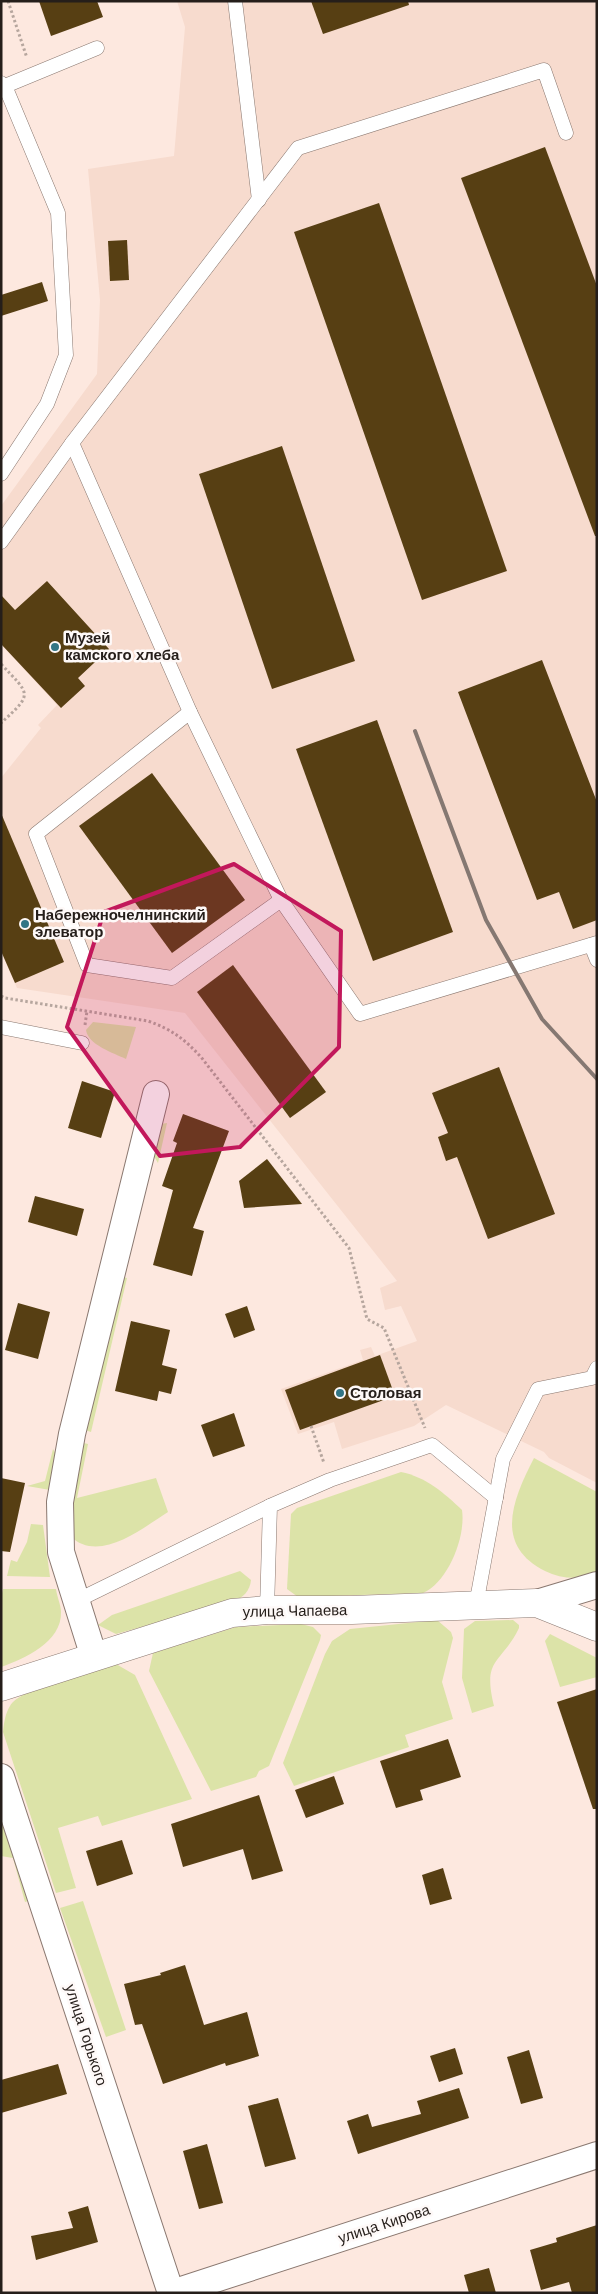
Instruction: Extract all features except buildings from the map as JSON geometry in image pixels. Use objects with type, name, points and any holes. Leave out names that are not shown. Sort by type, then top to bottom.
[{"type":"street","points":[[94,1656],[61,1552],[60,1502],[72,1434],[156,1094]]},
{"type":"street","name":"улица Чапаева","points":[[1,1687],[232,1613],[267,1610],[352,1610],[537,1603],[597,1585]]},
{"type":"street","points":[[537,1603],[597,1627]]},
{"type":"street","name":"улица Горького","points":[[1,1777],[172,2293]]},
{"type":"street","name":"улица Кирова","points":[[172,2293],[597,2155]]},
{"type":"lane","points":[[234,1],[259,200]]},
{"type":"lane","points":[[1,474],[47,404],[66,355],[58,213],[3,84],[32,75],[97,48]]},
{"type":"lane","points":[[1,542],[72,443],[298,148],[544,70],[566,133]]},
{"type":"lane","points":[[72,443],[190,712],[280,900],[360,1014],[594,944],[597,960]]},
{"type":"lane","points":[[190,712],[36,834],[88,965],[172,978],[280,900]]},
{"type":"lane","points":[[1,1027],[82,1043]]},
{"type":"lane","points":[[476,1605],[503,1459],[538,1389],[592,1378],[597,1368]]},
{"type":"lane","points":[[76,1602],[270,1506],[330,1480],[432,1445],[496,1498]]},
{"type":"lane","points":[[267,1610],[270,1506]]},
{"type":"path","points":[[8,1],[32,75]]},
{"type":"path","points":[[1,664],[23,687],[25,696],[22,704],[1,723]]},
{"type":"path","points":[[1,996],[148,1021],[168,1028],[185,1040],[201,1057],[348,1248],[367,1319],[384,1328],[432,1445]]},
{"type":"path","points":[[311,1426],[330,1480]]},
{"type":"highlighted area","points":[[234,864],[341,931],[339,1047],[240,1147],[160,1156],[67,1027],[104,912]]},
{"type":"shaded area","name":"Набережночелнинский элеватор","points":[[177,1],[597,1],[597,1483],[549,1458],[544,1452],[446,1405],[414,1426],[342,1449],[334,1422],[298,1434],[281,1389],[363,1360],[360,1350],[371,1347],[375,1356],[417,1341],[401,1306],[385,1310],[380,1288],[397,1281],[185,1013],[17,988],[1,951],[1,778],[41,728],[38,725],[57,705],[1,644],[1,506],[97,374],[100,300],[88,169],[174,156],[185,27]]},
{"type":"green space","points":[[93,1022],[136,1027],[126,1059],[102,1048],[91,1040],[86,1030]]},
{"type":"green space","points":[[167,1123],[158,1163],[149,1148],[155,1125]]},
{"type":"green space","points":[[120,1276],[127,1278],[91,1432],[82,1429]]},
{"type":"green space","points":[[79,1442],[88,1444],[77,1498],[156,1478],[168,1512],[133,1534],[107,1545],[81,1544],[70,1536]]},
{"type":"green space","points":[[53,1449],[57,1456],[50,1490],[27,1486],[45,1481]]},
{"type":"green space","points":[[534,1458],[597,1492],[597,1574],[571,1578],[557,1576],[545,1571],[529,1560],[518,1548],[513,1535],[512,1520],[520,1489]]},
{"type":"green space","points":[[401,1472],[427,1482],[462,1510],[461,1533],[458,1545],[447,1569],[440,1579],[423,1593],[298,1597],[287,1589],[291,1514],[297,1508]]},
{"type":"green space","points":[[31,1524],[43,1525],[50,1577],[7,1576],[11,1560],[17,1562],[27,1542]]},
{"type":"green space","points":[[240,1571],[251,1580],[246,1593],[235,1601],[116,1634],[98,1625],[112,1615]]},
{"type":"green space","points":[[3,1589],[56,1589],[61,1612],[60,1623],[49,1640],[30,1654],[1,1667],[1,1597]]},
{"type":"green space","points":[[437,1620],[451,1632],[453,1638],[442,1682],[453,1719],[405,1735],[409,1747],[294,1786],[283,1763],[325,1654],[332,1641],[350,1629]]},
{"type":"green space","points":[[513,1620],[519,1625],[519,1628],[495,1662],[490,1678],[494,1706],[472,1713],[462,1678],[464,1629],[475,1621]]},
{"type":"green space","points":[[301,1624],[313,1627],[321,1635],[320,1640],[269,1766],[259,1771],[256,1777],[211,1791],[149,1671],[153,1653],[236,1627]]},
{"type":"green space","points":[[550,1634],[597,1658],[597,1677],[560,1687],[545,1641]]},
{"type":"green space","points":[[116,1664],[135,1675],[192,1799],[102,1826],[98,1816],[58,1828],[76,1888],[56,1893],[3,1732],[4,1722],[10,1706],[17,1699],[28,1693],[42,1686]]},
{"type":"green space","points":[[1,1796],[31,1900],[25,1902],[13,1858],[1,1856]]},
{"type":"green space","points":[[83,1901],[126,2030],[106,2037],[60,1908]]},
{"type":"railway","points":[[415,731],[486,920],[542,1019],[597,1079]]},
{"type":"place","name":"Музей камского хлеба","points":[[55,647]]},
{"type":"place","name":"Набережночелнинский элеватор","points":[[25,924]]},
{"type":"place","name":"Столовая","points":[[340,1393]]}]
